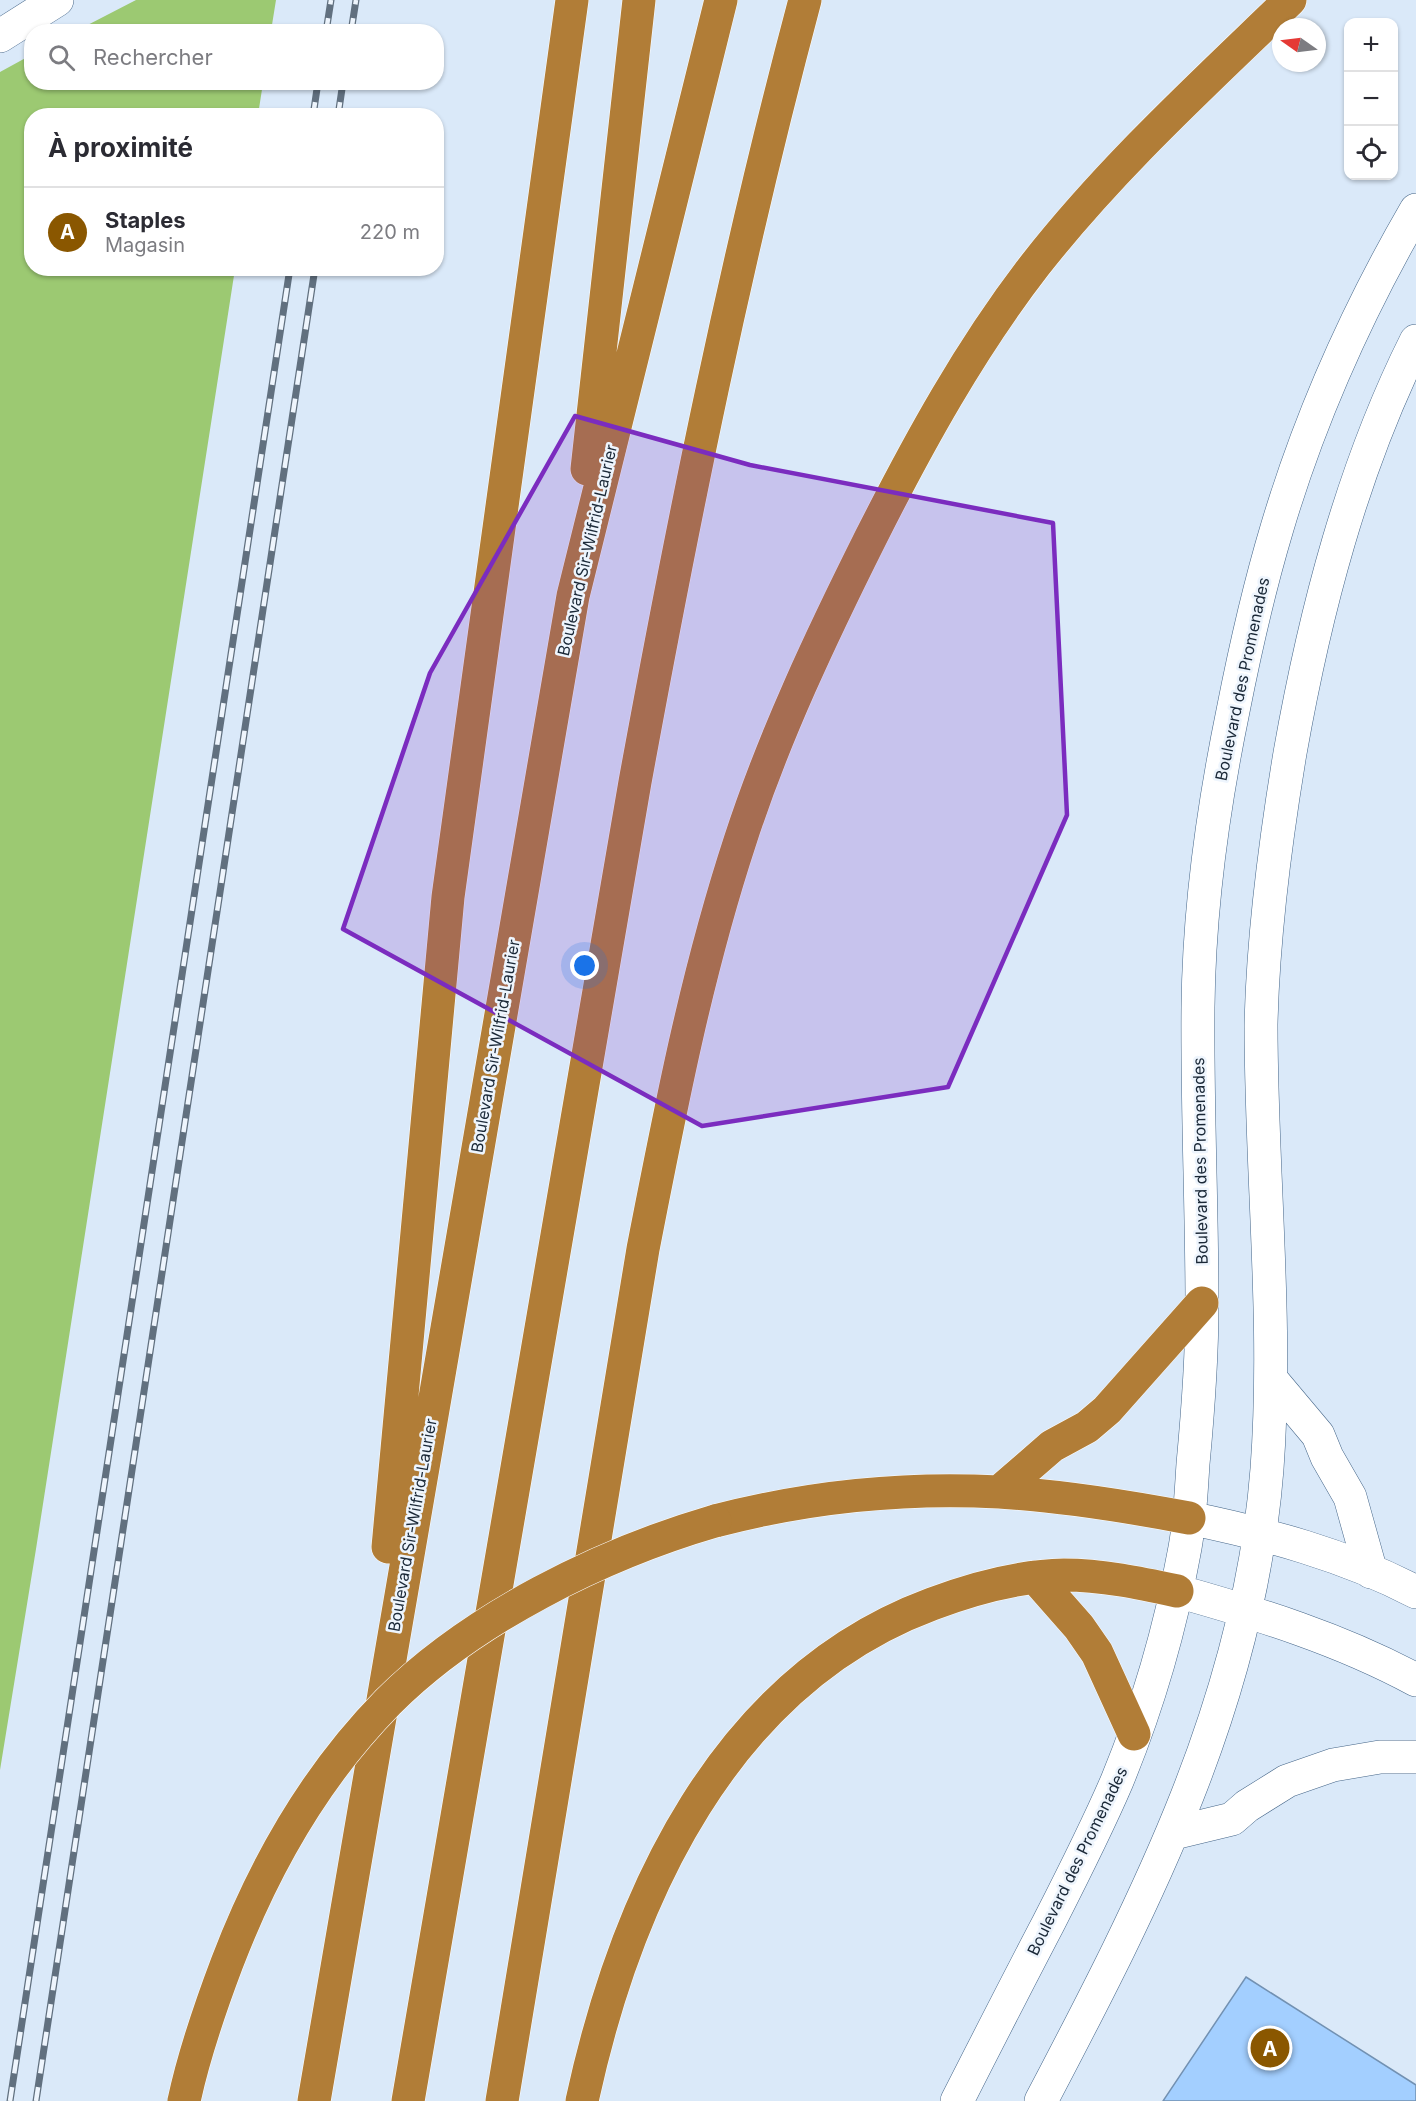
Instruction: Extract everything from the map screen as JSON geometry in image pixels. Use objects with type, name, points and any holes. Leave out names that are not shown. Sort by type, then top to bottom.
[{"type":"highway","points":[[366,1789],[447,897],[572,0]]},
{"type":"highway","points":[[573,596],[639,0]]},
{"type":"highway","name":"Boulevard Sir-Wilfrid-Laurier","points":[[314,2101],[573,596],[721,0]]},
{"type":"highway","points":[[408,2101],[598,995],[665,622],[732,294],[805,0]]},
{"type":"highway","points":[[502,2101],[644,1248],[669,1114],[692,1006],[718,910],[766,767],[801,682],[861,557],[900,480],[975,349],[1035,266],[1096,192],[1166,120],[1290,0]]},
{"type":"highway","points":[[999,1492],[1053,1446],[1087,1427],[1107,1410],[1202,1303]]},
{"type":"highway","points":[[184,2101],[198,2044],[245,1917],[297,1816],[364,1728],[414,1678],[444,1654],[534,1596],[601,1562],[663,1537],[715,1521],[790,1504],[882,1493],[999,1492],[1086,1501],[1189,1518]]},
{"type":"highway","points":[[582,2101],[609,1995],[650,1889],[667,1853],[704,1791],[746,1735],[768,1711],[815,1668],[863,1636],[893,1620],[944,1599],[976,1589],[1035,1577],[1090,1576],[1177,1590]]},
{"type":"highway","points":[[1035,1577],[1079,1627],[1097,1653],[1134,1734]]},
{"type":"street","points":[[0,36],[57,0]]},
{"type":"street","name":"Boulevard des Promenades","points":[[957,2101],[1079,1862],[1118,1778],[1167,1630],[1177,1590],[1186,1546],[1197,1428],[1202,1303],[1199,981],[1207,874],[1227,737],[1262,581],[1295,471],[1342,354],[1388,260],[1416,210]]},
{"type":"street","points":[[1041,2101],[1123,1942],[1174,1833],[1206,1749],[1246,1610],[1260,1534],[1267,1470],[1271,1378],[1261,1025],[1262,975],[1278,831],[1298,709],[1337,549],[1370,447],[1416,340]]},
{"type":"street","points":[[1271,1378],[1318,1435],[1337,1477],[1350,1497],[1371,1572]]},
{"type":"street","points":[[1189,1518],[1260,1534],[1310,1549],[1416,1592]]},
{"type":"street","points":[[1177,1590],[1246,1610],[1332,1640],[1416,1680]]},
{"type":"street","points":[[1174,1833],[1232,1819],[1247,1806],[1287,1781],[1333,1765],[1380,1757],[1416,1757]]},
{"type":"highlighted area","points":[[575,416],[750,465],[1053,523],[1067,815],[948,1087],[702,1126],[343,929],[430,673]]},
{"type":"green space","points":[[136,0],[276,0],[272,24],[90,24]]},
{"type":"green space","points":[[24,59],[24,90],[262,90],[259,108],[24,108],[24,276],[234,276],[0,1770],[0,72]]},
{"type":"building","points":[[1246,1977],[1416,2085],[1416,2101],[1163,2101]]},
{"type":"railway","points":[[327,24],[331,0]]},
{"type":"railway","points":[[352,24],[356,0]]},
{"type":"railway","points":[[314,108],[317,90]]},
{"type":"railway","points":[[339,108],[342,90]]},
{"type":"railway","points":[[10,2101],[289,276]]},
{"type":"railway","points":[[36,2101],[314,276]]},
{"type":"place","name":"Staples","points":[[1270,2048]]}]
